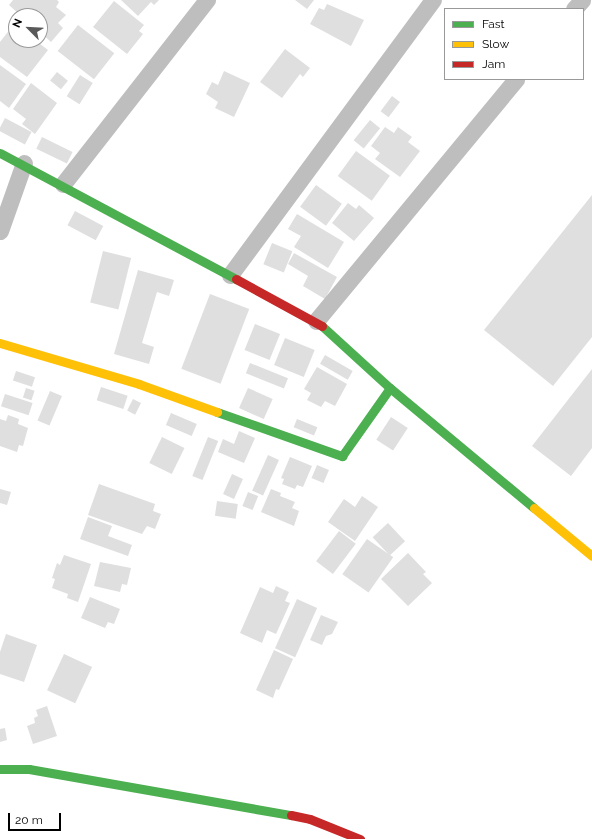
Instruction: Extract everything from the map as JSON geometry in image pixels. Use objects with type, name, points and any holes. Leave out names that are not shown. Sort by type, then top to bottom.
[{"type":"street","points":[[63,184],[207,0]]},
{"type":"street","points":[[230,274],[433,0]]},
{"type":"street","points":[[575,8],[582,0]]},
{"type":"street","points":[[316,320],[515,80]]},
{"type":"street","points":[[0,152],[63,184],[316,320],[390,388],[592,556]]},
{"type":"street","points":[[0,231],[24,164]]},
{"type":"street","points":[[0,343],[139,384],[342,456],[390,388]]},
{"type":"street","points":[[0,769],[29,769],[274,811],[310,818],[360,839]]},
{"type":"building","points":[[13,0],[57,0],[59,2],[56,7],[66,15],[58,23],[63,28],[51,42],[48,39],[48,8],[12,8],[9,5]]},
{"type":"building","points":[[121,0],[159,0],[154,5],[151,2],[138,16]]},
{"type":"building","points":[[295,0],[314,0],[307,9]]},
{"type":"building","points":[[114,1],[144,25],[139,31],[143,34],[127,54],[93,27]]},
{"type":"building","points":[[327,4],[364,20],[351,46],[310,24],[319,8],[324,10]]},
{"type":"building","points":[[78,25],[114,53],[94,79],[58,51]]},
{"type":"building","points":[[8,32],[8,48],[45,48],[48,50],[27,77],[0,57],[0,42]]},
{"type":"building","points":[[285,49],[310,68],[303,77],[300,74],[282,98],[260,82]]},
{"type":"building","points":[[0,65],[26,84],[9,108],[0,101]]},
{"type":"building","points":[[224,71],[250,83],[234,117],[215,108],[218,102],[206,94],[212,82],[218,85]]},
{"type":"building","points":[[57,72],[68,81],[61,89],[50,81]]},
{"type":"building","points":[[80,75],[93,83],[79,104],[67,96]]},
{"type":"building","points":[[31,83],[57,103],[35,134],[22,124],[26,119],[13,109]]},
{"type":"building","points":[[392,96],[400,102],[389,117],[381,111]]},
{"type":"building","points":[[5,118],[31,132],[25,144],[0,131],[0,127]]},
{"type":"building","points":[[370,120],[380,128],[364,148],[354,140]]},
{"type":"building","points":[[385,127],[394,133],[398,127],[412,137],[408,142],[420,151],[400,177],[375,159],[380,153],[371,146]]},
{"type":"building","points":[[42,137],[73,152],[67,164],[36,149]]},
{"type":"building","points":[[356,151],[390,176],[372,201],[338,176]]},
{"type":"building","points":[[316,185],[342,204],[326,226],[300,207]]},
{"type":"building","points":[[592,195],[592,337],[553,386],[484,330]]},
{"type":"building","points":[[348,203],[356,209],[359,205],[374,218],[354,241],[332,223]]},
{"type":"building","points":[[75,211],[103,226],[96,240],[67,225]]},
{"type":"building","points":[[297,214],[344,242],[328,268],[294,247],[301,236],[288,229]]},
{"type":"building","points":[[272,243],[292,251],[284,273],[263,264]]},
{"type":"building","points":[[103,251],[131,258],[118,309],[90,302]]},
{"type":"building","points":[[294,253],[337,277],[325,299],[303,286],[308,276],[288,264]]},
{"type":"building","points":[[138,270],[174,280],[169,296],[157,292],[142,343],[154,347],[149,364],[114,354]]},
{"type":"building","points":[[210,294],[249,309],[221,384],[181,369]]},
{"type":"building","points":[[255,324],[280,334],[270,360],[245,350]]},
{"type":"building","points":[[285,338],[315,350],[304,377],[274,365]]},
{"type":"building","points":[[325,355],[353,371],[348,380],[320,364]]},
{"type":"building","points":[[250,363],[288,378],[284,389],[246,373]]},
{"type":"building","points":[[317,367],[347,384],[335,406],[325,401],[321,407],[307,400],[311,393],[304,389]]},
{"type":"building","points":[[592,369],[592,448],[571,476],[532,446]]},
{"type":"building","points":[[16,371],[35,377],[32,387],[13,381]]},
{"type":"building","points":[[101,387],[128,396],[123,409],[97,400]]},
{"type":"building","points":[[26,388],[35,391],[31,400],[23,398]]},
{"type":"building","points":[[248,388],[273,399],[264,419],[239,408]]},
{"type":"building","points":[[50,391],[62,396],[49,426],[37,420]]},
{"type":"building","points":[[5,394],[33,403],[29,415],[1,406]]},
{"type":"building","points":[[133,399],[141,403],[135,415],[127,411]]},
{"type":"building","points":[[171,413],[197,424],[192,436],[166,425]]},
{"type":"building","points":[[8,415],[19,419],[18,424],[28,428],[23,446],[19,445],[17,452],[0,446],[0,419],[6,421]]},
{"type":"building","points":[[391,417],[408,428],[393,451],[376,440]]},
{"type":"building","points":[[297,419],[317,427],[314,436],[294,427]]},
{"type":"building","points":[[239,431],[255,438],[244,463],[218,452],[223,439],[234,444]]},
{"type":"building","points":[[162,437],[184,448],[172,474],[149,463]]},
{"type":"building","points":[[208,437],[218,441],[202,480],[192,476]]},
{"type":"building","points":[[268,455],[279,460],[263,496],[252,491]]},
{"type":"building","points":[[290,457],[312,466],[303,487],[297,485],[295,489],[282,484],[284,479],[281,478]]},
{"type":"building","points":[[317,465],[329,470],[323,483],[312,478]]},
{"type":"building","points":[[232,474],[243,479],[234,499],[223,494]]},
{"type":"building","points":[[99,484],[155,504],[153,511],[161,514],[155,529],[147,526],[142,534],[88,515]]},
{"type":"building","points":[[0,489],[11,492],[7,505],[0,503]]},
{"type":"building","points":[[271,489],[281,493],[280,496],[295,502],[292,508],[299,511],[294,526],[261,512]]},
{"type":"building","points":[[248,492],[258,496],[253,510],[242,506]]},
{"type":"building","points":[[362,496],[378,507],[355,541],[328,522],[344,499],[355,507]]},
{"type":"building","points":[[217,501],[238,504],[236,519],[215,516]]},
{"type":"building","points":[[88,517],[112,526],[108,536],[132,545],[128,556],[80,539]]},
{"type":"building","points":[[388,523],[405,541],[390,556],[373,537]]},
{"type":"building","points":[[339,531],[356,544],[333,574],[316,561]]},
{"type":"building","points":[[367,539],[393,557],[369,593],[342,574]]},
{"type":"building","points":[[408,553],[426,572],[423,574],[432,583],[408,606],[381,579]]},
{"type":"building","points":[[64,555],[91,564],[78,602],[67,598],[68,594],[52,588],[55,579],[52,578],[57,563],[60,565]]},
{"type":"building","points":[[100,562],[131,568],[127,585],[122,584],[120,592],[94,586]]},
{"type":"building","points":[[276,586],[289,592],[285,601],[290,603],[276,634],[267,630],[262,643],[240,633],[260,587],[273,593]]},
{"type":"building","points":[[90,597],[120,609],[114,624],[108,622],[105,628],[81,618]]},
{"type":"building","points":[[297,599],[317,608],[295,657],[275,648]]},
{"type":"building","points":[[321,615],[338,622],[332,634],[326,636],[322,645],[310,640]]},
{"type":"building","points":[[6,634],[37,645],[24,682],[0,674],[0,652]]},
{"type":"building","points":[[274,650],[293,659],[279,690],[276,689],[273,698],[256,690]]},
{"type":"building","points":[[64,654],[92,667],[75,703],[47,690]]},
{"type":"building","points":[[47,706],[57,736],[33,744],[27,726],[35,723],[34,718],[38,716],[36,710]]},
{"type":"building","points":[[5,728],[7,740],[0,742],[0,729]]},
{"type":"traffic: fast","points":[[0,153],[236,279]]},
{"type":"traffic: fast","points":[[322,326],[390,388],[534,508]]},
{"type":"traffic: fast","points":[[217,412],[342,456],[390,388]]},
{"type":"traffic: fast","points":[[0,769],[29,769],[291,815]]},
{"type":"traffic: slow","points":[[0,343],[139,384],[217,412]]},
{"type":"traffic: slow","points":[[534,508],[592,556]]},
{"type":"traffic: jam","points":[[236,279],[322,326]]},
{"type":"traffic: jam","points":[[291,815],[310,819],[360,839]]}]
